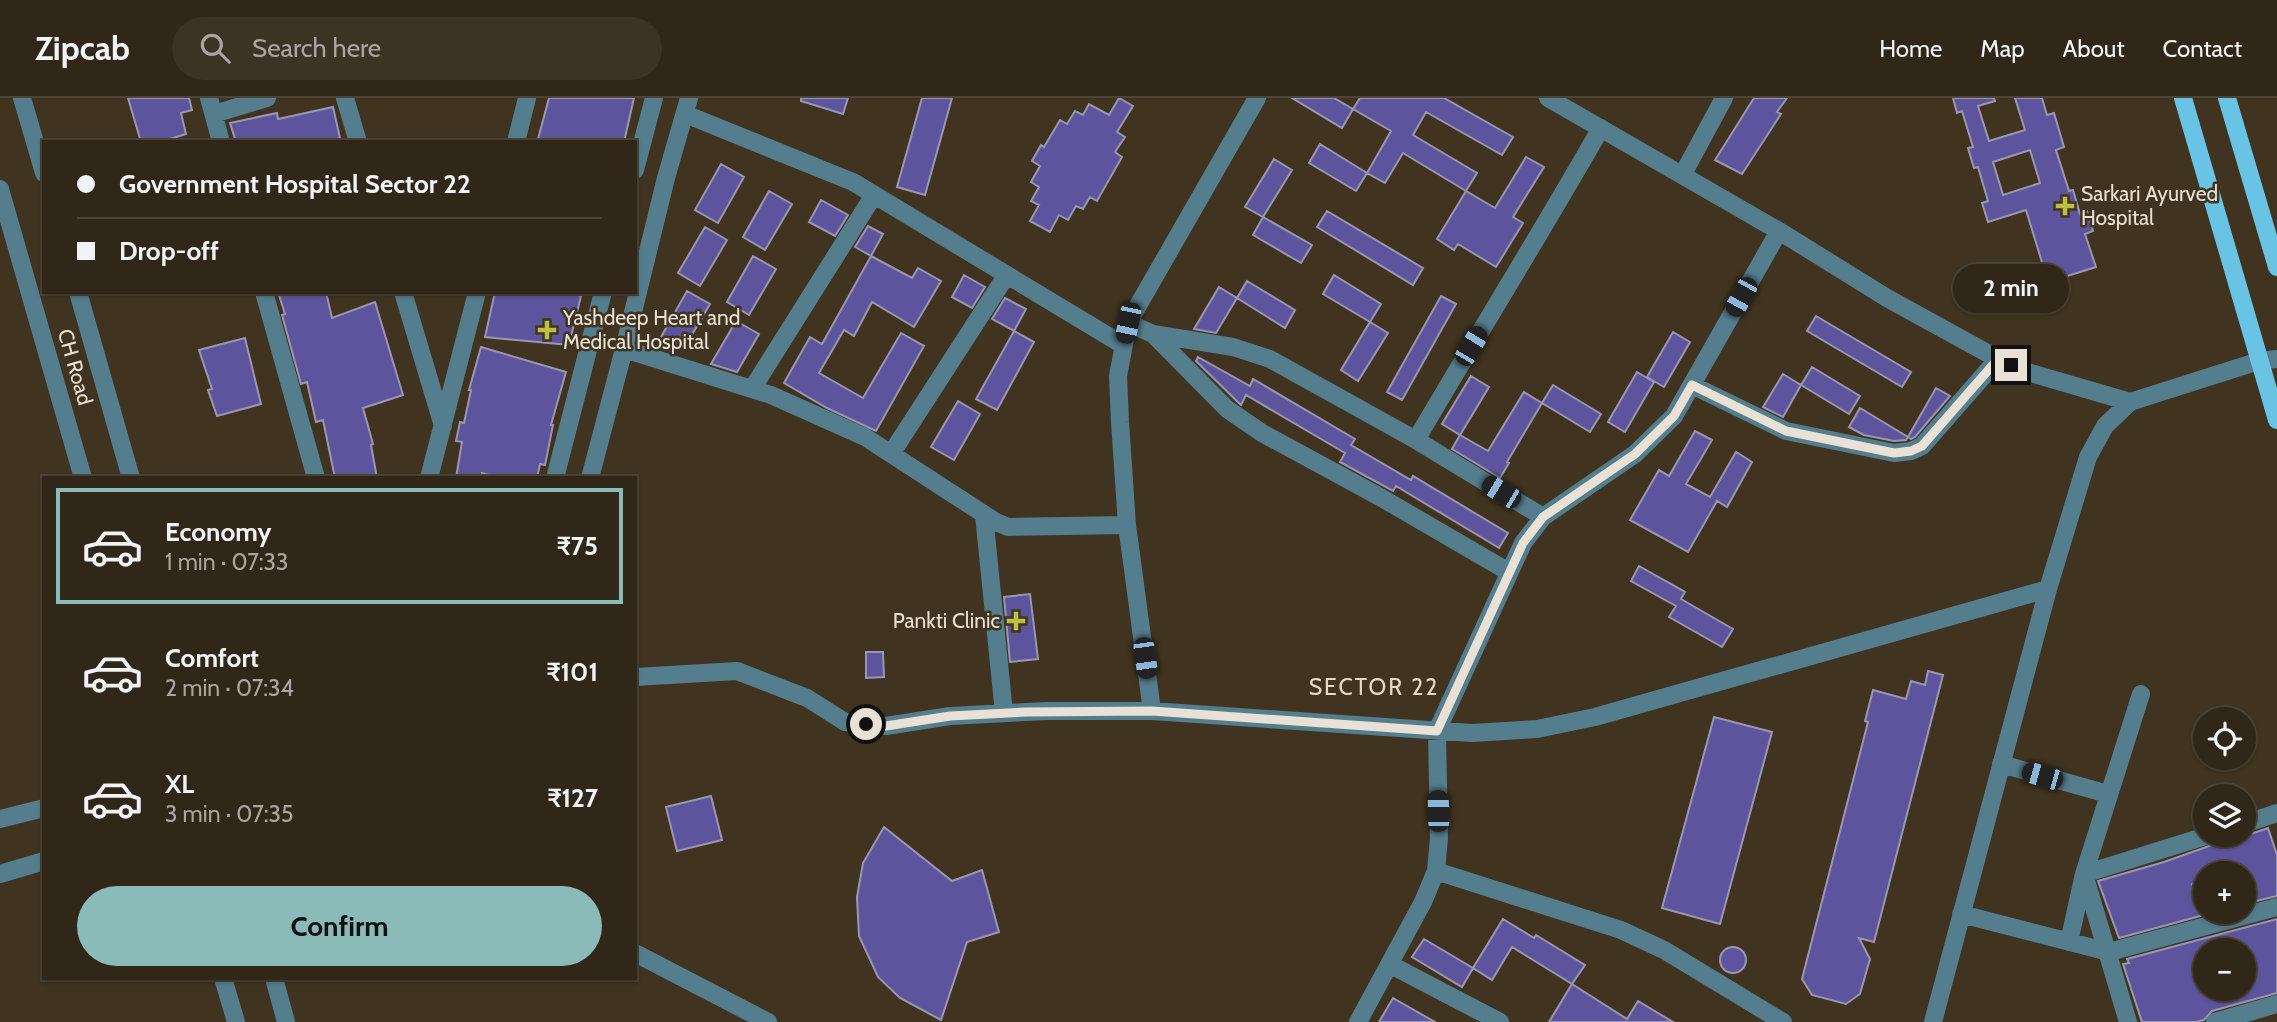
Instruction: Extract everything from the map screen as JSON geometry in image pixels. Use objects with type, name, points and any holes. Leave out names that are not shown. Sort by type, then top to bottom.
[{"type":"main road","points":[[2183,98],[2277,420]]},
{"type":"main road","points":[[2227,98],[2277,267]]},
{"type":"street","points":[[22,98],[42,166]]},
{"type":"street","points":[[220,140],[211,106],[267,98]]},
{"type":"street","points":[[345,98],[357,140]]},
{"type":"street","points":[[516,140],[527,98]]},
{"type":"street","points":[[637,162],[654,98]]},
{"type":"street","points":[[1152,711],[1127,524],[1118,376],[1123,345],[1128,323],[1257,98]]},
{"type":"street","points":[[1548,98],[1683,174],[1887,298],[1998,359],[2024,371],[2130,402]]},
{"type":"street","points":[[1683,174],[1724,98]]},
{"type":"street","points":[[591,476],[666,178],[687,106],[853,182],[1123,345]]},
{"type":"street","points":[[1416,440],[1601,128]]},
{"type":"street","name":"CH Road","points":[[0,189],[82,476]]},
{"type":"street","points":[[752,389],[874,195]]},
{"type":"street","points":[[1358,1022],[1391,964],[1436,871],[1439,838],[1437,731],[1523,543],[1543,517],[1635,454],[1674,416],[1779,231]]},
{"type":"street","points":[[891,454],[1006,276]]},
{"type":"street","name":"CH Road","points":[[79,294],[130,476]]},
{"type":"street","points":[[265,294],[315,476]]},
{"type":"street","points":[[404,294],[443,426]]},
{"type":"street","points":[[430,476],[476,294]]},
{"type":"street","points":[[556,476],[602,294]]},
{"type":"street","points":[[1128,323],[1153,334],[1233,347],[1270,359],[1416,440],[1543,517]]},
{"type":"street","points":[[1153,334],[1227,409],[1262,433],[1380,497],[1508,572]]},
{"type":"street","points":[[624,349],[771,395],[865,437],[984,515],[1008,527],[1127,524]]},
{"type":"street","points":[[1692,385],[1786,431],[1894,453],[1911,451],[1922,446],[1998,359]]},
{"type":"street","points":[[1933,1022],[2048,589],[2088,457],[2105,426],[2130,402],[2259,361],[2277,359]]},
{"type":"street","points":[[984,515],[1004,713]]},
{"type":"street","points":[[637,677],[737,671],[807,698],[845,722],[886,726],[950,716],[1152,711],[1472,733],[1537,729],[1595,717],[2048,589]]},
{"type":"street","points":[[2069,942],[2084,874],[2141,694]]},
{"type":"street","points":[[2001,764],[2108,794]]},
{"type":"street","points":[[0,819],[42,808]]},
{"type":"street","points":[[2256,820],[2277,813]]},
{"type":"street","points":[[2084,874],[2193,840]]},
{"type":"street","points":[[0,874],[42,862]]},
{"type":"street","points":[[1436,871],[1621,930],[1664,950],[1783,1022]]},
{"type":"street","points":[[2084,874],[2128,1022]]},
{"type":"street","points":[[1961,914],[2109,952],[2277,907]]},
{"type":"street","points":[[637,954],[768,1022]]},
{"type":"street","points":[[1391,964],[1500,1022]]},
{"type":"street","points":[[224,980],[236,1022]]},
{"type":"street","points":[[275,980],[286,1022]]},
{"type":"street","points":[[2215,1022],[2277,1004]]},
{"type":"building","points":[[128,98],[189,98],[192,110],[181,113],[186,134],[166,140],[140,140]]},
{"type":"building","points":[[549,98],[634,98],[624,140],[538,139]]},
{"type":"building","points":[[801,98],[848,98],[843,114],[801,101]]},
{"type":"building","points":[[922,98],[952,98],[925,195],[897,187]]},
{"type":"building","points":[[1119,98],[1133,106],[1117,132],[1125,137],[1115,152],[1122,157],[1097,201],[1090,197],[1083,209],[1076,206],[1068,220],[1059,215],[1050,232],[1030,221],[1039,205],[1031,201],[1039,187],[1031,182],[1040,166],[1032,161],[1041,145],[1044,147],[1060,120],[1067,124],[1075,111],[1083,115],[1089,104],[1109,115]]},
{"type":"building","points":[[1292,98],[1334,98],[1353,109],[1342,128]]},
{"type":"building","points":[[1360,98],[1444,98],[1513,137],[1502,155],[1426,112],[1413,135],[1477,173],[1466,191],[1403,153],[1385,183],[1367,173],[1391,131],[1353,109]]},
{"type":"building","points":[[1754,98],[1787,98],[1777,112],[1781,114],[1742,174],[1715,160]]},
{"type":"building","points":[[1953,98],[1994,98],[1995,101],[1978,106],[1989,141],[2025,130],[2015,98],[2042,98],[2047,115],[2054,113],[2064,147],[2056,150],[2069,191],[2073,190],[2080,214],[2087,211],[2093,231],[2085,234],[2096,267],[2048,282],[2026,210],[1988,222],[1982,203],[1988,201],[1978,167],[1974,168],[1968,148],[1973,147],[1962,111],[1957,113]],"holes":[[[2030,150],[2040,183],[2003,195],[1993,162]]]},
{"type":"building","points":[[333,107],[340,138],[235,140],[230,123],[277,113],[278,119]]},
{"type":"building","points":[[1320,144],[1367,173],[1356,191],[1309,163]]},
{"type":"building","points":[[1526,157],[1544,167],[1513,217],[1523,223],[1496,267],[1458,244],[1454,250],[1437,239],[1466,191],[1495,208]]},
{"type":"building","points":[[1274,159],[1292,170],[1263,217],[1245,207]]},
{"type":"building","points":[[721,164],[744,177],[718,223],[695,210]]},
{"type":"building","points":[[769,191],[792,204],[765,250],[743,237]]},
{"type":"building","points":[[821,200],[848,215],[835,236],[809,222]]},
{"type":"building","points":[[1327,211],[1423,268],[1413,285],[1317,227]]},
{"type":"building","points":[[1263,217],[1312,245],[1301,263],[1253,235]]},
{"type":"building","points":[[868,226],[883,234],[871,256],[855,247]]},
{"type":"building","points":[[705,227],[727,240],[700,286],[678,273]]},
{"type":"building","points":[[753,256],[776,269],[749,315],[727,302]]},
{"type":"building","points":[[871,256],[912,278],[918,268],[941,281],[914,327],[872,302],[854,336],[844,330],[819,373],[863,398],[901,333],[924,346],[876,431],[827,408],[784,383],[810,337],[822,344]]},
{"type":"building","points":[[964,275],[985,287],[972,308],[952,297]]},
{"type":"building","points":[[1334,275],[1381,304],[1370,322],[1323,294]]},
{"type":"building","points":[[1247,281],[1295,310],[1285,328],[1237,298]]},
{"type":"building","points":[[1219,287],[1237,298],[1216,333],[1194,329]]},
{"type":"building","points":[[687,291],[710,304],[683,350],[661,337]]},
{"type":"building","points":[[279,294],[326,294],[332,318],[375,302],[403,395],[363,408],[373,444],[371,445],[377,476],[335,476],[323,420],[316,422],[307,382],[301,384],[282,315],[285,314]]},
{"type":"building","points":[[495,294],[581,296],[569,345],[485,337]]},
{"type":"building","points":[[1441,296],[1456,304],[1402,400],[1387,392]]},
{"type":"building","points":[[1005,298],[1026,309],[1014,331],[992,319]]},
{"type":"building","points":[[1816,316],[1911,372],[1902,387],[1807,331]]},
{"type":"building","points":[[736,321],[759,334],[737,372],[711,364]]},
{"type":"building","points":[[1370,322],[1388,333],[1358,381],[1341,370]]},
{"type":"building","points":[[1014,331],[1034,342],[997,410],[976,399]]},
{"type":"building","points":[[1673,332],[1690,342],[1664,387],[1647,377]]},
{"type":"building","points":[[245,338],[261,404],[217,416],[208,390],[212,389],[199,350]]},
{"type":"building","points":[[481,347],[566,372],[551,425],[545,465],[540,464],[537,476],[493,476],[482,473],[482,476],[456,476],[462,442],[456,441],[460,422],[464,423],[469,390]]},
{"type":"building","points":[[1198,357],[1250,386],[1253,379],[1355,439],[1351,445],[1411,480],[1413,476],[1508,533],[1499,548],[1396,486],[1393,491],[1340,462],[1345,453],[1246,395],[1241,405],[1196,361]]},
{"type":"building","points":[[1812,367],[1860,396],[1849,414],[1801,385]]},
{"type":"building","points":[[1637,372],[1654,382],[1625,432],[1608,422]]},
{"type":"building","points":[[1783,374],[1801,385],[1783,417],[1763,407]]},
{"type":"building","points":[[1471,376],[1489,387],[1460,435],[1442,424]]},
{"type":"building","points":[[1553,385],[1601,414],[1590,432],[1542,403]]},
{"type":"building","points":[[1936,388],[1950,396],[1911,439],[1908,437]]},
{"type":"building","points":[[1524,392],[1542,403],[1500,478],[1452,449],[1460,435],[1488,451]]},
{"type":"building","points":[[958,401],[980,414],[954,460],[931,447]]},
{"type":"building","points":[[1860,408],[1908,437],[1906,440],[1894,441],[1864,435],[1849,427]]},
{"type":"building","points":[[1695,431],[1712,440],[1686,484],[1710,497],[1736,452],[1752,462],[1727,507],[1717,501],[1688,552],[1630,520],[1659,470],[1669,476]]},
{"type":"building","points":[[1639,566],[1685,592],[1681,599],[1733,629],[1722,647],[1669,617],[1676,606],[1631,581]]},
{"type":"building","points":[[1030,594],[1038,659],[1010,662],[1004,597]]},
{"type":"building","points":[[866,652],[883,652],[884,677],[866,678]]},
{"type":"building","points":[[1928,671],[1943,675],[1874,942],[1859,938],[1870,959],[1860,994],[1846,1004],[1812,995],[1802,979],[1868,722],[1865,721],[1873,690],[1906,699],[1911,681],[1925,685]]},
{"type":"building","points":[[1714,717],[1772,732],[1720,924],[1662,908]]},
{"type":"building","points":[[711,796],[722,840],[677,851],[666,807]]},
{"type":"building","points":[[884,827],[952,881],[982,870],[999,932],[967,942],[941,1020],[900,998],[878,977],[859,936],[857,897],[863,863]]},
{"type":"building","points":[[2268,828],[2277,855],[2277,896],[2256,901],[2256,861],[2193,861],[2193,918],[2119,938],[2098,881],[2206,847],[2256,847],[2256,832]]},
{"type":"building","points":[[1503,919],[1534,938],[1536,935],[1585,965],[1572,984],[1512,947],[1492,980],[1473,968]]},
{"type":"building","points":[[2277,919],[2277,993],[2256,999],[2256,938],[2206,938]]},
{"type":"building","points":[[1424,939],[1473,968],[1462,987],[1412,957]]},
{"type":"building","points":[[2193,941],[2193,1001],[2248,1001],[2212,1011],[2204,1020],[2196,1022],[2142,1022],[2123,964],[2129,963],[2127,959]]},
{"type":"building","points":[[1733,947],[1742,951],[1746,960],[1742,969],[1733,973],[1724,969],[1720,960],[1724,951]]},
{"type":"building","points":[[1572,984],[1627,1019],[1638,1001],[1673,1022],[1549,1022]]},
{"type":"building","points":[[1393,998],[1435,1022],[1379,1022]]},
{"type":"place","name":"Sarkari Ayurved Hospital","points":[[2065,206]]},
{"type":"place","name":"Yashdeep Heart and Medical Hospital","points":[[547,330]]},
{"type":"place","name":"Pankti Clinic","points":[[1016,621]]},
{"type":"district","name":"SECTOR 22","points":[[1374,687]]},
{"type":"route","points":[[866,724],[886,726],[950,716],[1026,712],[1152,711],[1437,731],[1523,543],[1543,517],[1635,454],[1674,416],[1692,385],[1786,431],[1894,453],[1911,451],[1922,446],[1998,359],[2011,365]]}]
